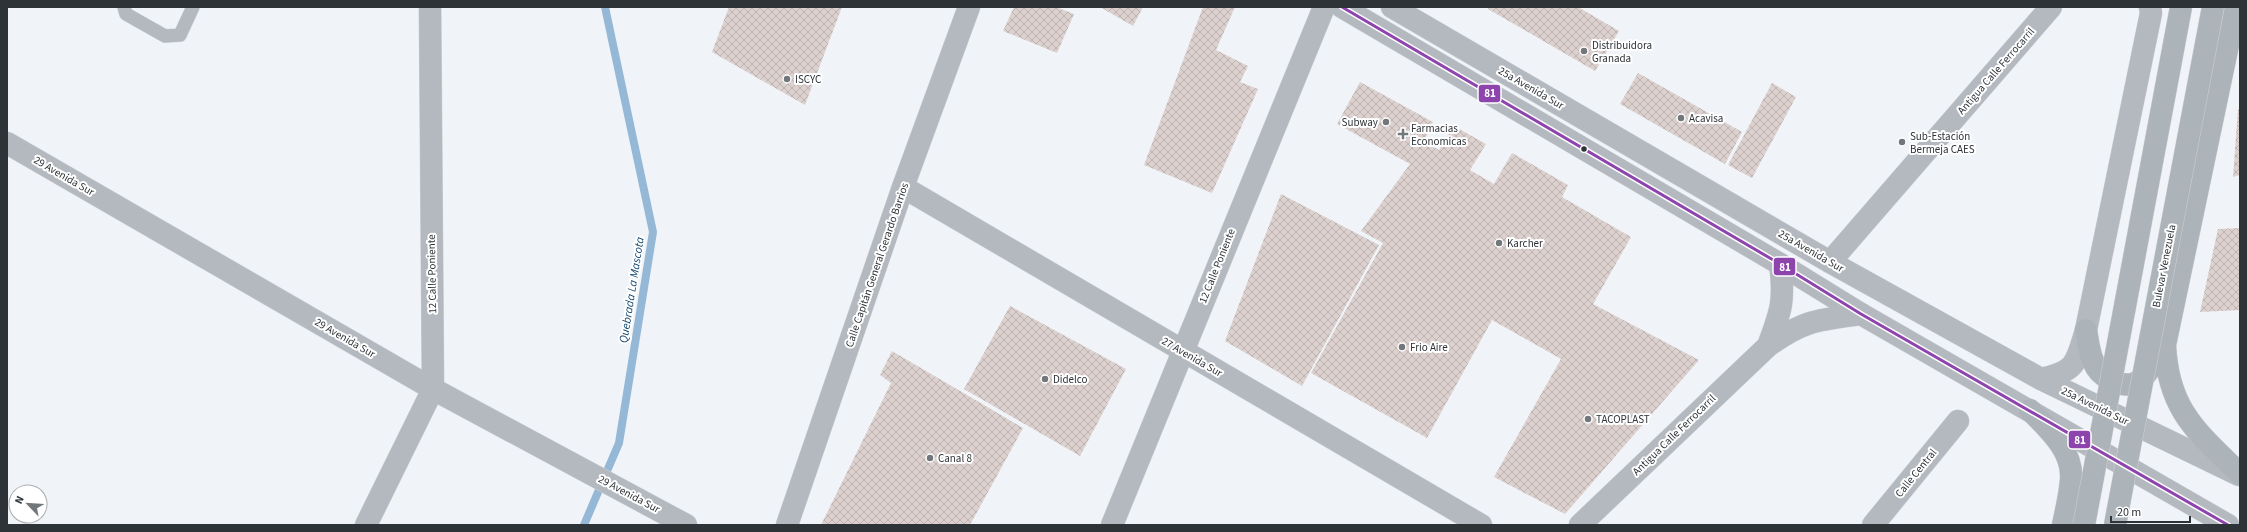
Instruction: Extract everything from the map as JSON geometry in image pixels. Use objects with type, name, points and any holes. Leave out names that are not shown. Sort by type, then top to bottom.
[{"type":"highway","points":[[2084,525],[2180,7]]},
{"type":"highway","name":"Bulevar Venezuela","points":[[2115,525],[2213,7]]},
{"type":"highway","points":[[2236,7],[2234,46],[2165,345],[2166,366],[2170,386],[2184,415],[2192,426],[2240,475]]},
{"type":"highway","points":[[2086,330],[2094,364],[2103,376],[2118,383],[2132,384],[2145,377],[2165,345]]},
{"type":"highway","points":[[2030,410],[2061,444],[2069,462],[2071,478],[2063,525]]},
{"type":"street","name":"12 Calle Poniente","points":[[366,525],[434,389],[430,7]]},
{"type":"street","name":"Calle Capitán General Gerardo Barrios","points":[[787,525],[903,187],[969,7]]},
{"type":"street","name":"12 Calle Poniente","points":[[1112,525],[1324,7]]},
{"type":"street","points":[[1342,7],[1780,264],[1861,314],[2228,525]]},
{"type":"street","name":"25a Avenida Sur","points":[[1392,7],[1830,262],[2041,379],[2240,475]]},
{"type":"street","name":"Antigua Calle Ferrocarril","points":[[1830,262],[2051,7]]},
{"type":"street","points":[[2041,379],[2062,374],[2069,369],[2078,356],[2086,330],[2151,13],[2150,7]]},
{"type":"street","name":"29 Avenida Sur","points":[[7,143],[434,389],[686,525]]},
{"type":"street","name":"27 Avenida Sur","points":[[903,187],[1182,352],[1481,525]]},
{"type":"street","name":"Antigua Calle Ferrocarril","points":[[1768,346],[1782,306],[1784,291],[1780,264]]},
{"type":"street","name":"Antigua Calle Ferrocarril","points":[[1580,525],[1768,346],[1790,330],[1810,321],[1861,314]]},
{"type":"street","name":"Calle Central","points":[[1873,525],[1958,421]]},
{"type":"lane","points":[[124,7],[126,14],[165,36],[180,35],[193,7]]},
{"type":"building","name":"ISCYC","points":[[729,7],[842,7],[805,105],[712,52]]},
{"type":"building","points":[[1014,7],[1056,7],[1074,14],[1057,53],[1003,31]]},
{"type":"building","points":[[1100,7],[1143,7],[1133,26]]},
{"type":"building","points":[[1203,7],[1235,7],[1216,50],[1248,66],[1240,82],[1258,89],[1212,193],[1144,165]]},
{"type":"building","name":"Distribuidora Granada","points":[[1489,7],[1578,7],[1619,31],[1595,71],[1488,9]]},
{"type":"building","name":"Acavisa","points":[[1638,73],[1742,132],[1725,164],[1620,104]]},
{"type":"building","points":[[1360,82],[1433,122],[1424,141],[1439,150],[1454,126],[1486,144],[1470,170],[1494,184],[1512,153],[1568,185],[1562,197],[1631,237],[1593,304],[1699,360],[1565,514],[1494,477],[1561,359],[1492,320],[1427,438],[1311,373],[1383,243],[1361,231],[1410,164],[1337,124]]},
{"type":"building","points":[[1772,83],[1796,97],[1752,178],[1728,165]]},
{"type":"building","points":[[2238,109],[2240,109],[2240,175],[2233,177]]},
{"type":"building","points":[[1281,194],[1379,245],[1302,386],[1225,341]]},
{"type":"building","points":[[2240,228],[2240,310],[2200,312],[2218,229]]},
{"type":"building","name":"Didelco","points":[[1010,306],[1126,369],[1080,456],[964,389]]},
{"type":"building","name":"Canal 8","points":[[892,351],[1023,428],[970,525],[821,525],[891,383],[880,375]]},
{"type":"waterway","name":"Quebrada La Mascota","points":[[584,525],[619,443],[653,232],[605,7]]},
{"type":"transit line","name":"81","points":[[1342,7],[1780,264],[1861,314],[2228,525]]},
{"type":"place","name":"Distribuidora Granada","points":[[1584,51]]},
{"type":"place","name":"ISCYC","points":[[787,79]]},
{"type":"place","name":"Acavisa","points":[[1681,118]]},
{"type":"place","name":"Subway","points":[[1386,122]]},
{"type":"place","name":"Farmacias Economicas","points":[[1403,134]]},
{"type":"place","name":"Sub-Estación Bermeja CAES","points":[[1902,142]]},
{"type":"place","name":"Karcher","points":[[1499,243]]},
{"type":"place","name":"Frio Aire","points":[[1402,347]]},
{"type":"place","name":"Didelco","points":[[1045,379]]},
{"type":"place","name":"TACOPLAST","points":[[1588,419]]},
{"type":"place","name":"Canal 8","points":[[930,458]]}]
